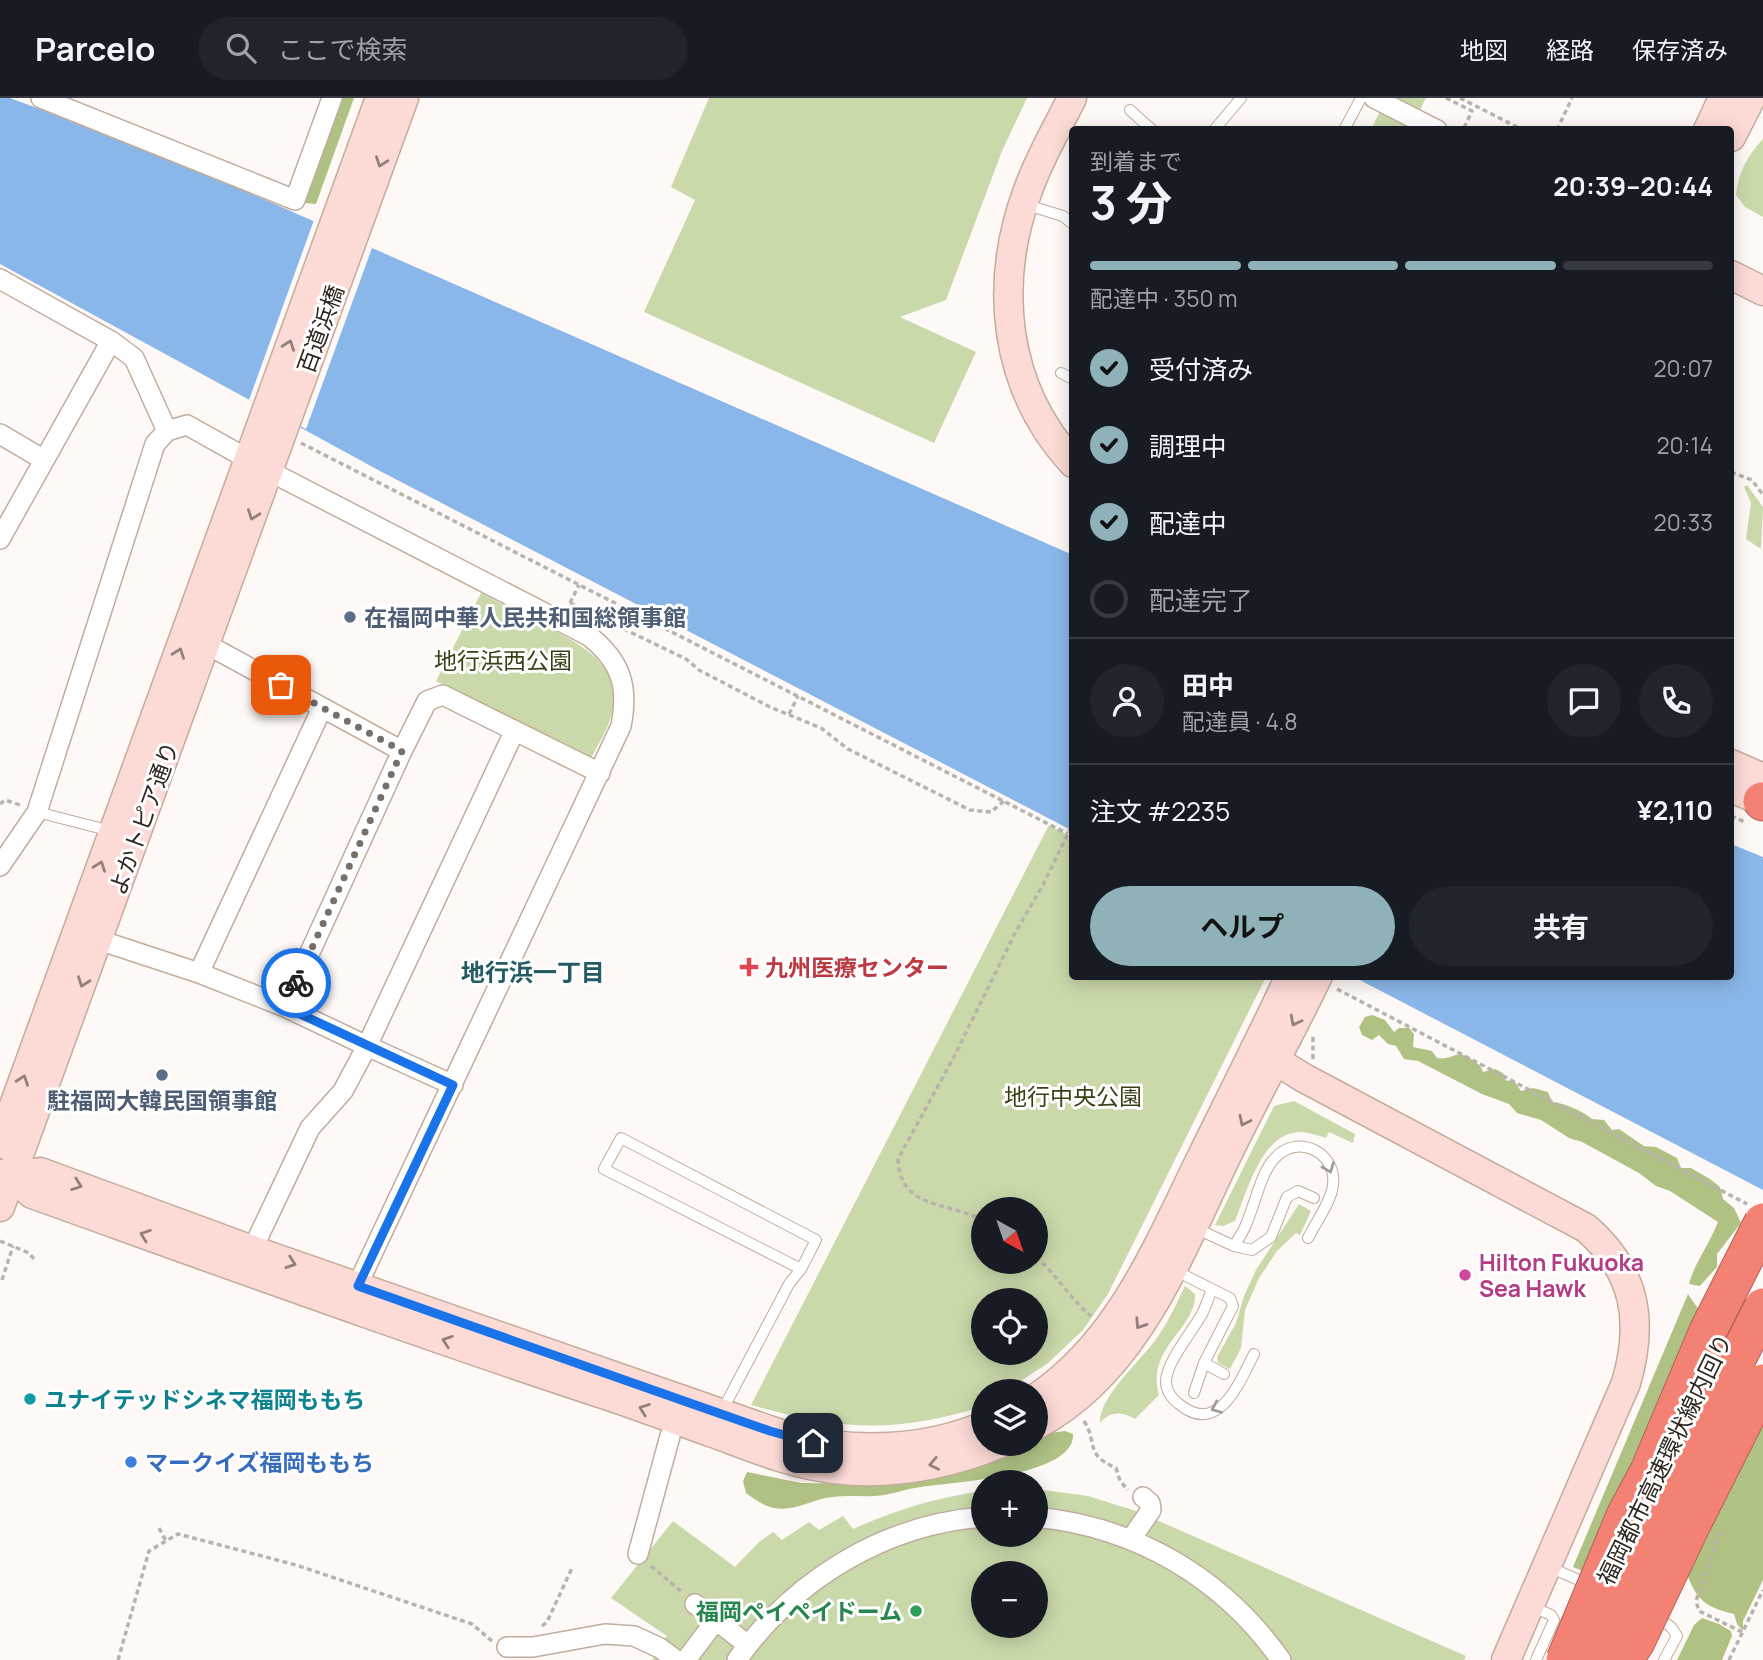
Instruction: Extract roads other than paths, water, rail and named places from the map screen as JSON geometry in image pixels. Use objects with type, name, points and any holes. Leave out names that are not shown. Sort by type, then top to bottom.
[{"type":"highway","points":[[1565,1660],[1625,1516],[1649,1471],[1758,1215]]},
{"type":"highway","name":"福岡都市高速環状線内回り","points":[[1571,1660],[1632,1518],[1763,1260]]},
{"type":"highway","points":[[1596,1660],[1673,1487],[1763,1307]]},
{"type":"highway","points":[[1616,1660],[1763,1358]]},
{"type":"highway","points":[[1624,1660],[1636,1642],[1763,1383]]},
{"type":"street","points":[[41,98],[295,200],[332,98]]},
{"type":"street","points":[[346,226],[380,98]]},
{"type":"street","points":[[346,226],[404,98]]},
{"type":"street","points":[[1069,458],[1054,441],[1030,398],[1012,344],[1008,268],[1023,204],[1072,98]]},
{"type":"street","points":[[1374,98],[1429,126]]},
{"type":"street","points":[[1710,126],[1723,98]]},
{"type":"street","points":[[1734,131],[1751,98]]},
{"type":"street","name":"百道浜橋","points":[[282,426],[346,226]]},
{"type":"street","points":[[1734,276],[1763,291]]},
{"type":"street","points":[[0,279],[111,341],[134,358],[167,431]]},
{"type":"street","points":[[0,539],[111,341]]},
{"type":"street","points":[[0,866],[37,812],[155,444],[167,431],[187,425],[589,636],[601,646],[617,668],[625,696],[621,726],[358,1286]]},
{"type":"street","name":"よかトピア通り","points":[[0,1144],[113,831],[259,465],[282,426]]},
{"type":"street","points":[[0,434],[44,460]]},
{"type":"street","name":"よかトピア通り","points":[[0,1207],[6,1175],[99,940],[206,644],[259,465]]},
{"type":"street","points":[[206,644],[402,751]]},
{"type":"street","points":[[285,1007],[427,701],[443,695],[600,773]]},
{"type":"street","points":[[199,973],[321,708]]},
{"type":"street","points":[[252,1250],[310,1128],[343,1091],[367,1046],[514,732]]},
{"type":"street","points":[[1734,765],[1763,778]]},
{"type":"street","points":[[1734,789],[1763,801]]},
{"type":"street","points":[[99,940],[199,973],[285,1007],[453,1085]]},
{"type":"street","points":[[1048,1417],[1090,1384],[1139,1326],[1160,1265],[1264,1054],[1315,980]]},
{"type":"street","points":[[1264,1054],[1304,1078],[1586,1227],[1604,1242],[1628,1284],[1636,1333],[1626,1384],[1506,1660]]},
{"type":"street","points":[[6,1175],[40,1172],[358,1286],[717,1424],[761,1452],[808,1465],[874,1471],[913,1468],[971,1454]]},
{"type":"street","points":[[6,1175],[32,1194],[234,1268],[717,1424],[836,1446],[873,1448],[910,1446],[971,1430]]},
{"type":"street","points":[[1048,1388],[1073,1368],[1160,1265]]},
{"type":"street","points":[[638,1555],[670,1436]]},
{"type":"street","points":[[1131,1539],[1151,1510],[1150,1503],[1143,1497]]},
{"type":"street","points":[[695,1604],[716,1620],[742,1652],[784,1605],[825,1572],[848,1558],[922,1528],[971,1519]]},
{"type":"street","points":[[1048,1519],[1080,1523],[1131,1539],[1176,1561],[1217,1590],[1253,1624],[1282,1660]]},
{"type":"street","points":[[686,1660],[716,1620]]},
{"type":"street","points":[[507,1647],[533,1647],[604,1634],[634,1636],[660,1648],[676,1660]]},
{"type":"lane","points":[[1217,126],[1241,98]]},
{"type":"lane","points":[[1346,126],[1361,98]]},
{"type":"lane","points":[[1130,110],[1148,126]]},
{"type":"lane","points":[[1023,204],[1063,216],[1069,221]]},
{"type":"lane","points":[[1061,373],[1069,377]]},
{"type":"lane","points":[[37,812],[113,831]]},
{"type":"lane","points":[[717,1424],[789,1284],[801,1269],[816,1240],[621,1138],[604,1169],[801,1269]]},
{"type":"lane","points":[[1234,1246],[1246,1225],[1267,1170],[1275,1157],[1294,1147],[1305,1146],[1317,1149],[1326,1158],[1333,1172],[1333,1187],[1308,1238]]},
{"type":"lane","points":[[1182,1221],[1234,1246],[1252,1250],[1271,1237],[1287,1197],[1298,1191],[1314,1198]]},
{"type":"lane","points":[[1160,1265],[1230,1298],[1233,1306],[1203,1363],[1194,1393]]},
{"type":"lane","points":[[1212,1289],[1204,1311],[1171,1365],[1166,1380],[1167,1390],[1179,1404],[1197,1413],[1224,1406],[1254,1354]]},
{"type":"lane","points":[[1203,1363],[1224,1374]]},
{"type":"lane","points":[[1548,1567],[1586,1583],[1671,1627],[1677,1636],[1664,1660]]},
{"type":"lane","points":[[1530,1605],[1554,1619],[1536,1660]]},
{"type":"water","points":[[0,98],[10,98],[238,188],[1069,553],[1069,829],[380,471],[0,264]]},
{"type":"water","points":[[1734,845],[1763,857],[1763,1190],[1360,980],[1734,980]]},
{"type":"place","name":"在福岡中華人民共和国総領事館","points":[[350,617]]},
{"type":"place","name":"九州医療センター","points":[[749,967]]},
{"type":"place","name":"駐福岡大韓民国領事館","points":[[162,1075]]},
{"type":"place","name":"Hilton Fukuoka Sea Hawk","points":[[1465,1275]]},
{"type":"place","name":"ユナイテッドシネマ福岡ももち","points":[[30,1399]]},
{"type":"place","name":"マークイズ福岡ももち","points":[[131,1462]]},
{"type":"place","name":"福岡ペイペイドーム","points":[[916,1611]]},
{"type":"district","name":"地行浜一丁目","points":[[533,971]]},
{"type":"park label","name":"地行浜西公園","points":[[503,660]]},
{"type":"park label","name":"地行中央公園","points":[[1073,1096]]}]
